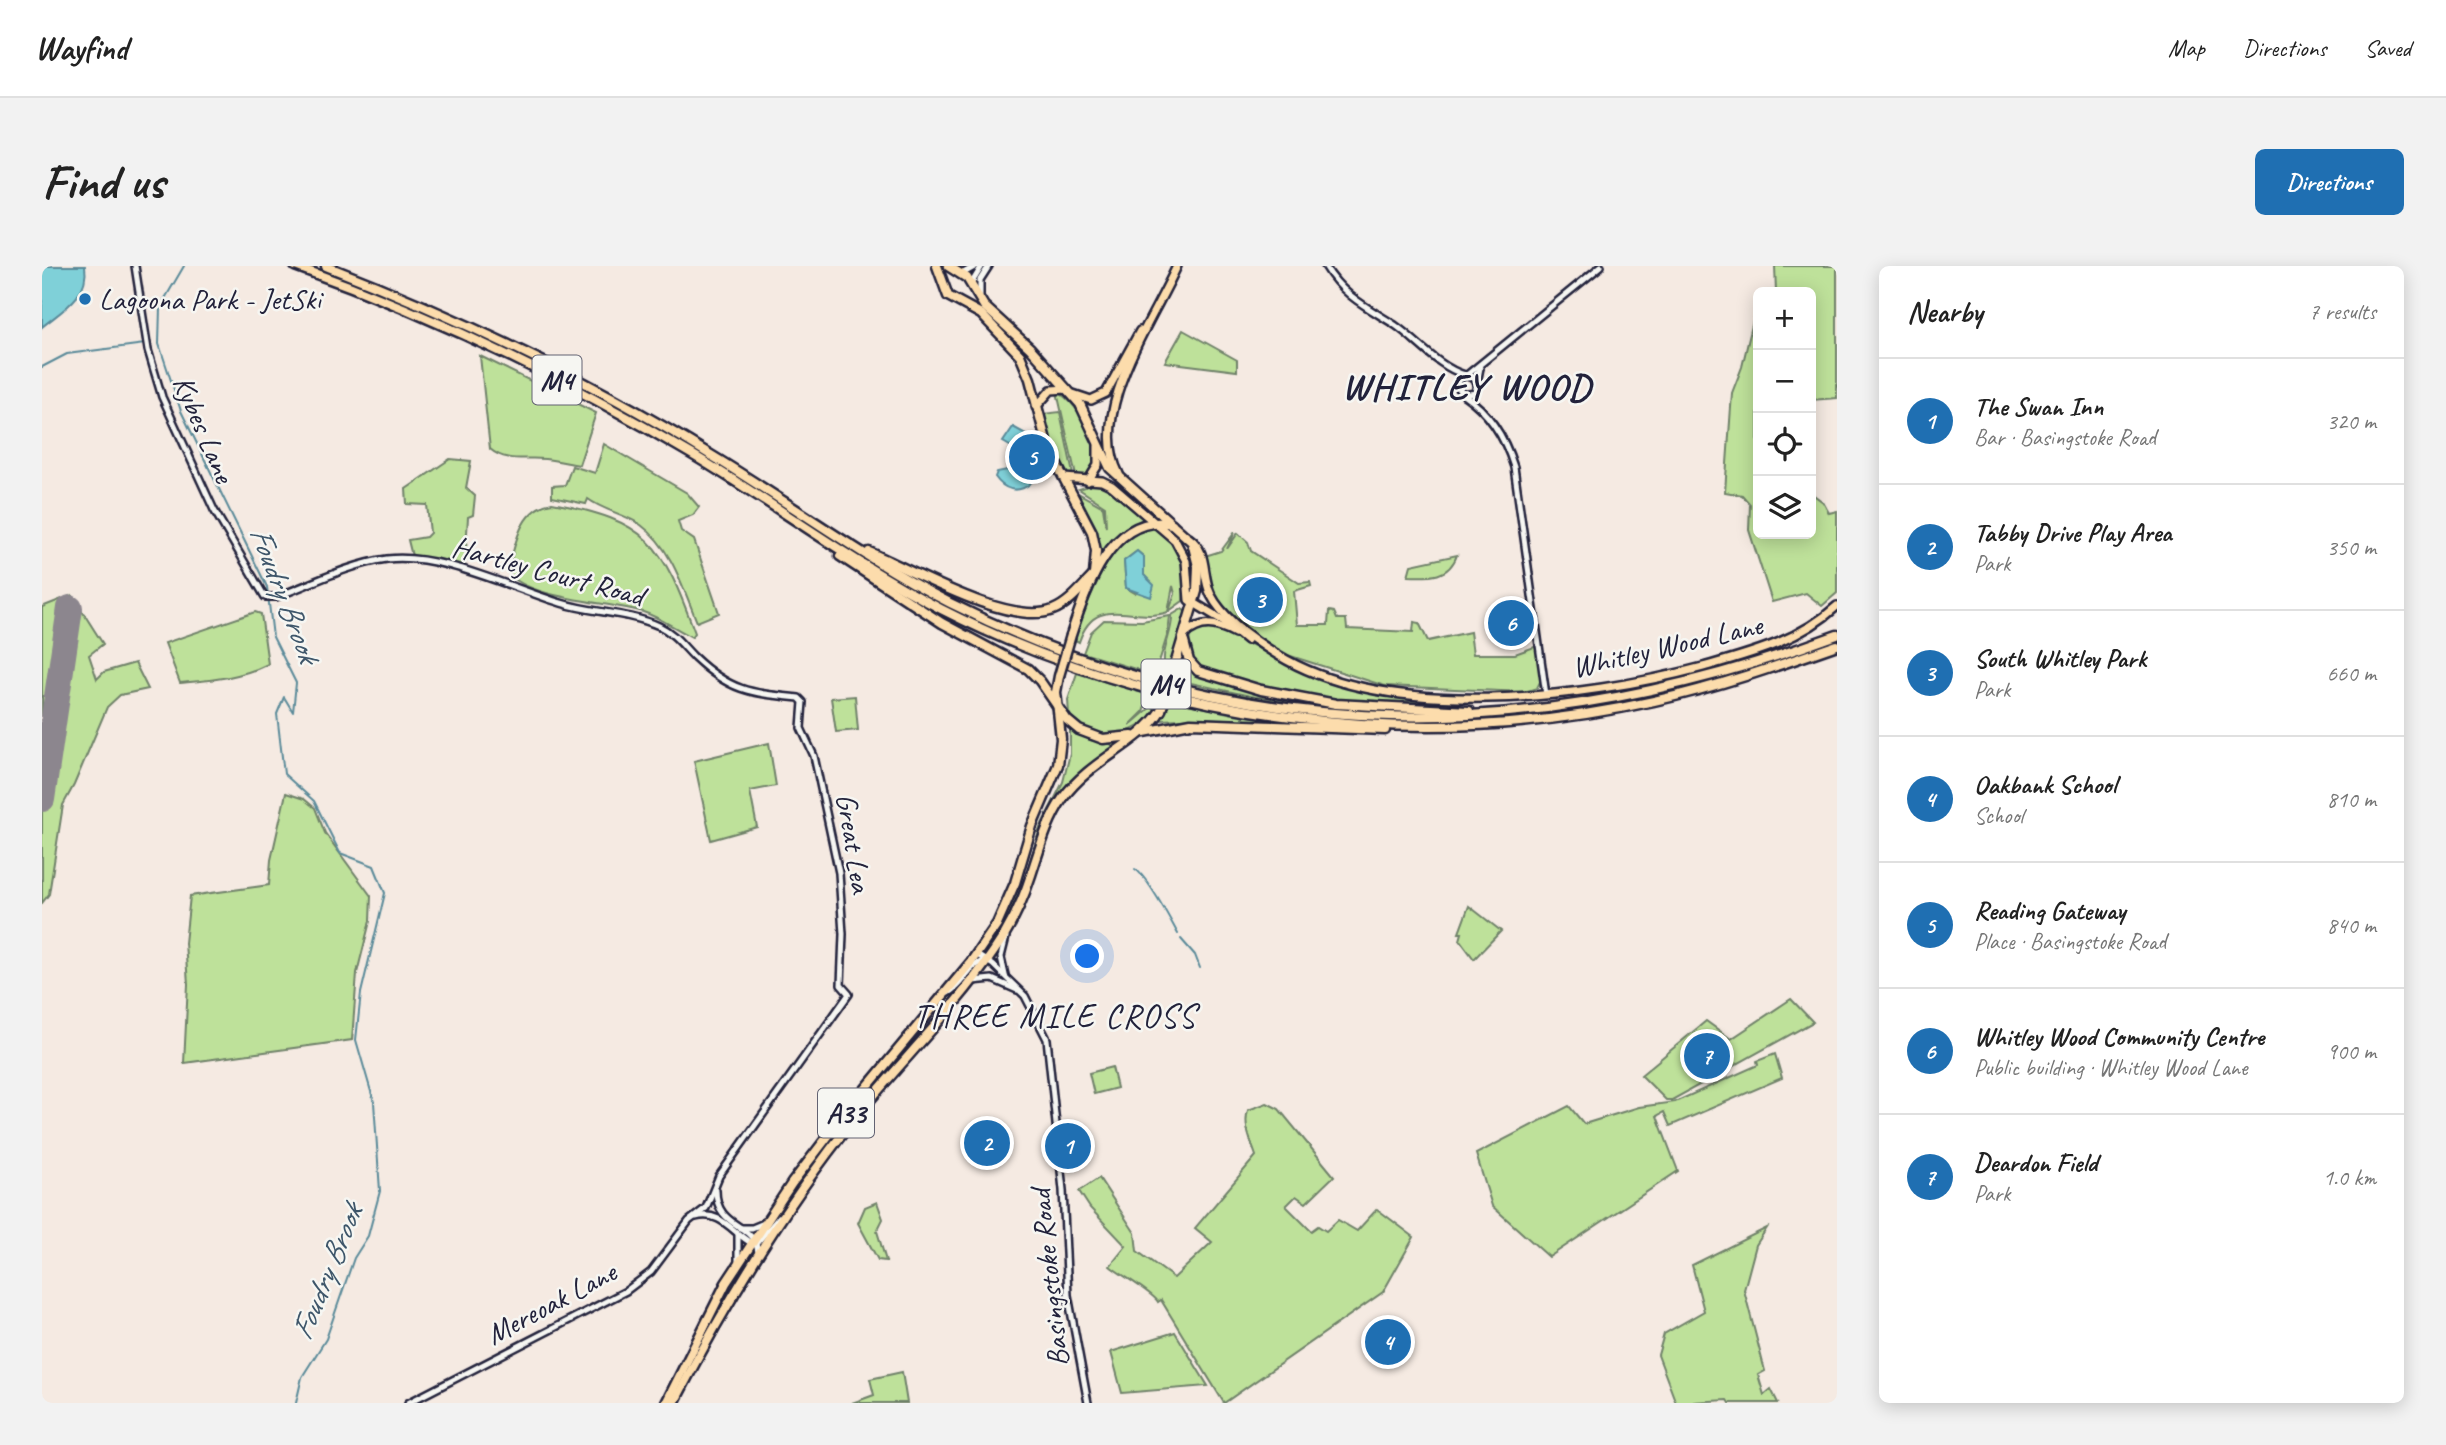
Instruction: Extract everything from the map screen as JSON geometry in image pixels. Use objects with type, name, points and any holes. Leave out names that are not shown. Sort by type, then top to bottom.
[{"type":"highway","name":"M4","points":[[295,266],[439,324],[575,389],[688,452],[802,526],[940,608],[1004,639],[1080,668],[1149,690],[1259,712],[1325,721],[1423,726]]},
{"type":"highway","name":"M4","points":[[326,266],[442,314],[579,380],[712,455],[917,585],[998,626],[1083,660],[1146,679],[1261,704],[1333,713],[1424,718],[1514,713],[1654,691],[1721,674],[1837,635]]},
{"type":"highway","points":[[937,266],[948,296],[977,310],[1010,341],[1026,367],[1045,442],[1093,531],[1096,551],[1094,575]]},
{"type":"highway","points":[[948,266],[962,270],[984,306],[1030,348],[1068,391],[1087,415],[1109,466],[1121,478],[1175,525],[1189,538],[1199,570],[1184,636],[1161,710],[1141,733],[1116,739],[1099,738],[1075,727],[1058,707],[1059,676],[1071,635],[1094,575],[1126,532],[1141,524],[1155,522],[1175,525]]},
{"type":"highway","points":[[944,289],[950,277],[962,270]]},
{"type":"highway","points":[[956,300],[967,296],[970,287]]},
{"type":"highway","name":"M4","points":[[802,526],[818,541],[916,606],[1028,669],[1058,707]]},
{"type":"highway","name":"M4","points":[[847,543],[955,592],[1029,614],[1062,606],[1094,575]]},
{"type":"highway","name":"M4","points":[[1184,636],[1187,658],[1198,671],[1261,690],[1356,706],[1514,713]]},
{"type":"highway","name":"M4","points":[[1141,733],[1191,723],[1324,730],[1519,722],[1652,702],[1746,676],[1837,645]]},
{"type":"highway","name":"A33","points":[[674,1403],[764,1223],[848,1110],[976,955],[1008,900],[1030,832],[1057,771],[1061,739],[1058,707]]},
{"type":"highway","name":"A33","points":[[666,1403],[738,1264],[790,1206],[855,1118],[970,982],[1010,928],[1047,827],[1059,804],[1096,763],[1141,733]]},
{"type":"main road","points":[[1121,478],[1112,452],[1114,407],[1124,373],[1177,266]]},
{"type":"main road","points":[[1036,407],[1051,390],[1068,391],[1091,400],[1104,395],[1133,343],[1146,326]]},
{"type":"main road","points":[[1088,481],[1098,465],[1098,440]]},
{"type":"main road","points":[[1064,478],[1112,486],[1155,522],[1183,550],[1191,601],[1217,616],[1247,639]]},
{"type":"main road","points":[[1189,538],[1201,552],[1208,586],[1216,603],[1276,654]]},
{"type":"main road","name":"Whitley Wood Lane","points":[[1546,695],[1646,681],[1736,657],[1798,634],[1837,606]]},
{"type":"main road","points":[[1184,636],[1199,624],[1210,623],[1333,679],[1392,691],[1468,697],[1546,695]]},
{"type":"street","name":"Kybes Lane","points":[[135,266],[149,350],[162,397],[214,510],[267,598]]},
{"type":"street","points":[[962,270],[978,266]]},
{"type":"street","points":[[970,287],[978,266]]},
{"type":"street","points":[[984,306],[979,286],[989,266]]},
{"type":"street","points":[[1325,266],[1338,285],[1354,301],[1395,325],[1453,372],[1458,380],[1458,390],[1464,395],[1470,395],[1477,386],[1475,379],[1453,372]]},
{"type":"street","points":[[1458,380],[1480,368],[1601,266]]},
{"type":"street","name":"Whitley Wood Lane","points":[[1480,368],[1477,386],[1480,406]]},
{"type":"street","name":"Whitley Wood Lane","points":[[1464,395],[1480,406],[1501,436],[1514,467],[1546,695]]},
{"type":"street","name":"Hartley Court Road","points":[[267,598],[384,559],[406,559],[438,565],[475,573],[570,606],[649,622],[671,633],[716,677],[729,685],[752,694],[802,701]]},
{"type":"street","name":"Great Lea","points":[[716,1183],[752,1128],[849,994],[841,985],[842,916],[839,873],[814,756],[801,728],[802,701]]},
{"type":"street","points":[[1006,976],[1001,957],[1010,928]]},
{"type":"street","name":"Basingstoke Road","points":[[976,955],[1006,976],[1020,991],[1038,1016],[1049,1045],[1063,1190],[1067,1286],[1088,1403]]},
{"type":"street","points":[[946,993],[954,990],[979,961],[987,961]]},
{"type":"street","points":[[970,982],[992,979],[1020,991]]},
{"type":"street","points":[[716,1183],[718,1208],[755,1245]]},
{"type":"street","points":[[709,1211],[716,1183]]},
{"type":"street","points":[[709,1211],[718,1208]]},
{"type":"street","name":"Mereoak Lane","points":[[408,1403],[626,1291],[651,1272],[694,1218],[718,1208]]},
{"type":"street","points":[[709,1211],[738,1230],[750,1229],[764,1223]]},
{"type":"street","points":[[738,1230],[738,1264]]},
{"type":"green space","points":[[1775,266],[1837,266],[1837,398],[1816,400],[1816,287],[1776,287]]},
{"type":"green space","points":[[1753,321],[1753,539],[1816,539],[1816,497],[1823,502],[1829,513],[1837,511],[1837,593],[1822,606],[1806,593],[1772,602],[1749,530],[1750,504],[1742,495],[1725,492],[1732,393],[1742,367]]},
{"type":"green space","points":[[1183,330],[1237,360],[1237,371],[1165,362]]},
{"type":"green space","points":[[480,356],[596,413],[579,465],[545,459],[509,458],[490,449]]},
{"type":"green space","points":[[1057,392],[1075,407],[1090,433],[1094,447],[1095,460],[1091,471],[1081,478],[1076,476]]},
{"type":"green space","points":[[1060,412],[1073,477],[1067,475],[1053,453],[1042,414]]},
{"type":"green space","points":[[604,444],[687,493],[699,507],[693,515],[678,521],[681,531],[694,540],[719,613],[697,622],[669,557],[652,534],[641,525],[588,499],[586,504],[552,497],[552,486],[565,485],[572,466],[595,473]]},
{"type":"green space","points":[[450,459],[471,461],[466,488],[475,496],[473,515],[468,517],[465,565],[412,556],[408,540],[426,537],[430,533],[427,505],[407,504],[406,489]]},
{"type":"green space","points":[[1094,484],[1111,489],[1145,518],[1125,528],[1100,557],[1096,528],[1078,493],[1103,507],[1106,527],[1105,506],[1079,489]]},
{"type":"green space","points":[[552,503],[611,518],[648,541],[672,577],[695,633],[692,637],[643,612],[550,594],[518,581],[508,572],[517,539],[526,520],[541,506]]},
{"type":"green space","points":[[1155,526],[1172,543],[1181,559],[1184,577],[1183,601],[1169,611],[1175,594],[1173,586],[1168,612],[1155,615],[1105,614],[1095,618],[1086,627],[1079,642],[1075,640],[1089,599],[1112,556],[1132,534]],"holes":[[[1137,551],[1144,557],[1144,575],[1149,582],[1135,593],[1126,588],[1124,561]]]},
{"type":"green space","points":[[1235,532],[1227,549],[1238,533],[1248,542],[1251,551],[1299,583],[1310,582],[1311,586],[1294,591],[1297,625],[1328,625],[1329,611],[1334,612],[1337,619],[1346,619],[1347,629],[1413,632],[1414,622],[1419,623],[1428,641],[1470,632],[1473,654],[1515,654],[1537,646],[1541,680],[1537,688],[1524,692],[1385,686],[1278,652],[1254,636],[1213,596],[1205,556],[1221,551]]},
{"type":"green space","points":[[1457,555],[1454,563],[1444,572],[1431,576],[1408,576],[1411,565]]},
{"type":"green space","points":[[72,595],[103,644],[89,655],[97,679],[104,672],[135,663],[148,689],[120,695],[107,707],[63,805],[49,894],[42,903],[42,607]]},
{"type":"green space","points":[[1182,609],[1186,612],[1170,666],[1165,667],[1164,655],[1172,615]]},
{"type":"green space","points":[[255,612],[261,614],[268,664],[236,675],[180,683],[165,643]]},
{"type":"green space","points":[[1170,616],[1168,633],[1155,675],[1083,653],[1091,632],[1104,620],[1142,621]]},
{"type":"green space","points":[[1199,628],[1217,628],[1323,679],[1433,698],[1433,703],[1355,703],[1278,692],[1228,680],[1193,663],[1189,639]]},
{"type":"green space","points":[[1183,659],[1194,672],[1210,679],[1330,707],[1255,697],[1177,680]]},
{"type":"green space","points":[[1077,673],[1149,695],[1143,712],[1130,725],[1152,706],[1155,710],[1146,720],[1125,732],[1114,734],[1090,730],[1069,715],[1068,700]]},
{"type":"green space","points":[[855,696],[858,730],[836,732],[831,698]]},
{"type":"green space","points":[[1170,700],[1233,714],[1323,726],[1203,718],[1161,720]]},
{"type":"green space","points":[[1070,729],[1090,740],[1115,745],[1088,767],[1067,790],[1052,814],[1026,877],[1040,828],[1063,782],[1070,754]]},
{"type":"green space","points":[[769,743],[776,786],[750,791],[757,827],[711,840],[694,761]]},
{"type":"green space","points":[[286,793],[304,799],[315,808],[325,833],[371,896],[370,921],[357,973],[352,1040],[184,1063],[188,984],[185,943],[190,896],[269,885],[271,860]]},
{"type":"green space","points":[[1025,879],[992,946],[989,944],[1018,885]]},
{"type":"green space","points":[[1469,906],[1501,931],[1474,959],[1460,940],[1462,933],[1459,933]]},
{"type":"green space","points":[[1791,999],[1813,1022],[1672,1100],[1666,1100],[1641,1075],[1706,1021],[1731,1039]]},
{"type":"green space","points":[[1775,1054],[1782,1078],[1670,1126],[1664,1112],[1657,1116],[1678,1171],[1549,1257],[1492,1206],[1476,1154],[1569,1106],[1584,1124],[1639,1107],[1675,1102],[1758,1065],[1757,1061]]},
{"type":"green space","points":[[1112,1067],[1117,1088],[1094,1094],[1089,1073]]},
{"type":"green space","points":[[1267,1103],[1279,1109],[1334,1176],[1306,1203],[1296,1196],[1286,1206],[1311,1231],[1318,1226],[1326,1231],[1338,1220],[1357,1231],[1377,1209],[1414,1237],[1383,1292],[1224,1403],[1161,1300],[1158,1302],[1110,1266],[1126,1246],[1090,1208],[1079,1191],[1099,1178],[1135,1233],[1137,1251],[1174,1278],[1212,1242],[1195,1228],[1256,1156],[1246,1122],[1248,1110]]},
{"type":"green space","points":[[877,1202],[883,1219],[877,1231],[886,1261],[878,1260],[858,1223],[865,1207]]},
{"type":"green space","points":[[1767,1228],[1756,1245],[1744,1290],[1765,1371],[1758,1375],[1764,1395],[1771,1389],[1778,1403],[1729,1403],[1727,1400],[1676,1403],[1658,1355],[1664,1334],[1704,1311],[1692,1265]]},
{"type":"green space","points":[[1175,1332],[1208,1386],[1122,1393],[1111,1352]]},
{"type":"green space","points":[[902,1372],[907,1403],[852,1403],[874,1395],[870,1379]]},
{"type":"water","points":[[42,266],[85,266],[85,277],[79,294],[42,327]]},
{"type":"water","points":[[1013,427],[1024,433],[1029,444],[1022,451],[1022,458],[1034,466],[1036,472],[1030,484],[1016,490],[1002,485],[995,477],[997,472],[1007,470],[1016,461],[1015,449],[1003,442]]},
{"type":"water","points":[[1137,551],[1144,557],[1144,575],[1154,585],[1151,597],[1126,588],[1124,561]]},
{"type":"waterway","name":"Foudry Brook","points":[[184,266],[160,307],[159,344],[181,411],[267,587],[273,637],[296,683],[293,712],[284,697],[277,714],[284,774],[314,801],[340,853],[374,866],[385,893],[361,993],[356,1040],[374,1102],[380,1191],[368,1236],[354,1258],[326,1339],[302,1377],[296,1403]]},
{"type":"waterway","points":[[42,367],[67,354],[145,344]]},
{"type":"waterway","points":[[1135,869],[1152,889],[1178,934]]},
{"type":"waterway","points":[[1181,939],[1195,955],[1200,968]]},
{"type":"runway","points":[[42,799],[70,608]]},
{"type":"place","name":"Lagoona Park - JetSki","points":[[85,299]]},
{"type":"place","name":"Reading Gateway","points":[[1032,457]]},
{"type":"place","name":"South Whitley Park","points":[[1260,600]]},
{"type":"place","name":"Whitley Wood Community Centre","points":[[1511,623]]},
{"type":"place","name":"Deardon Field","points":[[1707,1056]]},
{"type":"place","name":"Tabby Drive Play Area","points":[[987,1143]]},
{"type":"place","name":"The Swan Inn","points":[[1068,1146]]},
{"type":"place","name":"Oakbank School","points":[[1388,1342]]},
{"type":"district","name":"WHITLEY WOOD","points":[[1467,386]]},
{"type":"district","name":"THREE MILE CROSS","points":[[1055,1015]]}]
